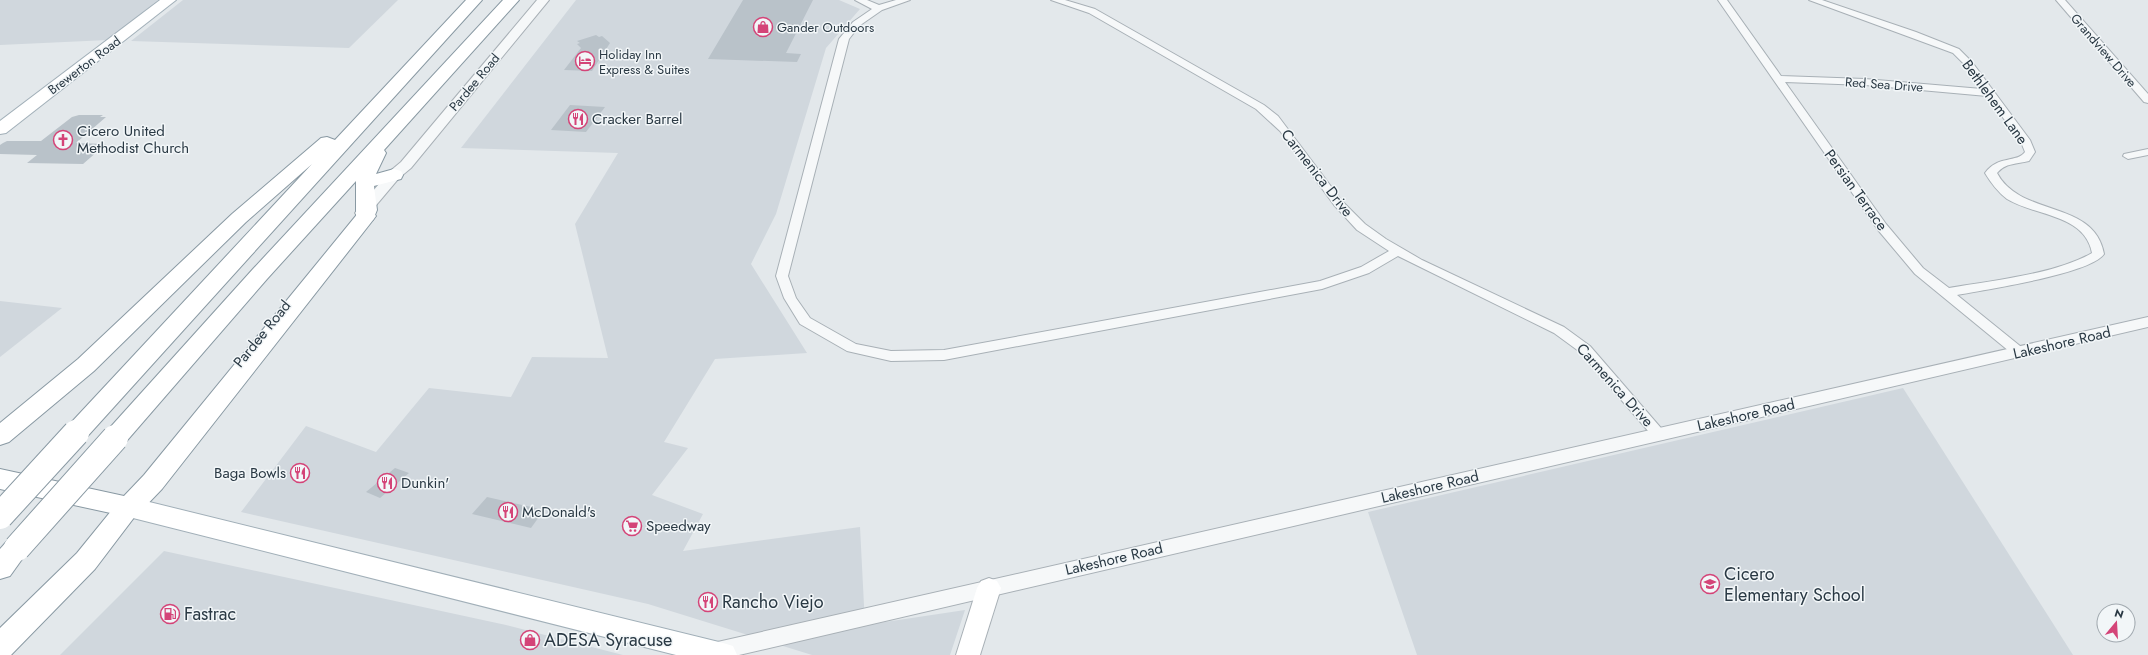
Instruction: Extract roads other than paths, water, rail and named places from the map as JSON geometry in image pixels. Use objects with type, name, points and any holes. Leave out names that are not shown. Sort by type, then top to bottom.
[{"type":"highway","points":[[0,516],[396,83],[474,0]]},
{"type":"highway","points":[[0,568],[260,274],[511,0]]},
{"type":"highway","points":[[0,436],[86,365],[239,218],[396,83]]},
{"type":"highway","points":[[367,211],[365,194],[366,178],[373,159],[396,126]]},
{"type":"highway","points":[[366,178],[375,180],[400,170]]},
{"type":"highway","name":"Pardee Road","points":[[0,647],[86,560],[125,505],[153,482],[367,211]]},
{"type":"highway","points":[[0,479],[125,505]]},
{"type":"main road","name":"Brewerton Road","points":[[0,129],[169,0]]},
{"type":"main road","points":[[125,505],[718,654]]},
{"type":"main road","points":[[968,655],[989,588]]},
{"type":"street","name":"Pardee Road","points":[[400,170],[543,0]]},
{"type":"street","points":[[860,0],[879,8]]},
{"type":"street","points":[[906,0],[879,8],[856,24],[844,39],[782,276],[790,298],[805,321],[852,348],[891,356],[944,355],[1322,285],[1365,270],[1398,251]]},
{"type":"street","name":"Carmenica Drive","points":[[1055,0],[1092,11],[1260,108],[1274,118],[1284,129],[1347,214],[1372,234],[1418,263],[1559,330],[1574,339],[1585,349],[1660,435]]},
{"type":"street","name":"Persian Terrace","points":[[1722,0],[1882,227],[1909,260],[1946,293],[2020,353]]},
{"type":"street","name":"Bethlehem Lane","points":[[1813,0],[1951,48],[1969,64],[2026,142],[2030,152],[2025,159],[2000,164],[1993,169],[1991,173],[1995,181],[2007,193],[2017,199],[2067,218],[2083,228],[2095,241],[2098,254],[2094,259],[2070,266],[1946,293]]},
{"type":"street","name":"Grandview Drive","points":[[2060,0],[2148,100]]},
{"type":"street","name":"Red Sea Drive","points":[[1778,79],[1865,82],[1990,93]]},
{"type":"street","points":[[2128,156],[2148,152]]},
{"type":"street","name":"Pardee Road","points":[[367,211],[405,170],[400,170]]},
{"type":"street","name":"Lakeshore Road","points":[[718,654],[989,588],[2020,353],[2148,322]]},
{"type":"place","name":"Gander Outdoors","points":[[763,27]]},
{"type":"place","name":"Holiday Inn Express & Suites","points":[[585,61]]},
{"type":"place","name":"Cracker Barrel","points":[[578,119]]},
{"type":"place","name":"Cicero United Methodist Church","points":[[63,140]]},
{"type":"place","name":"Baga Bowls","points":[[300,473]]},
{"type":"place","name":"Dunkin'","points":[[387,483]]},
{"type":"place","name":"McDonald's","points":[[508,512]]},
{"type":"place","name":"Speedway","points":[[632,526]]},
{"type":"place","name":"Cicero Elementary School","points":[[1710,584]]},
{"type":"place","name":"Rancho Viejo","points":[[708,602]]},
{"type":"place","name":"Fastrac","points":[[170,614]]},
{"type":"place","name":"ADESA Syracuse","points":[[530,640]]}]
